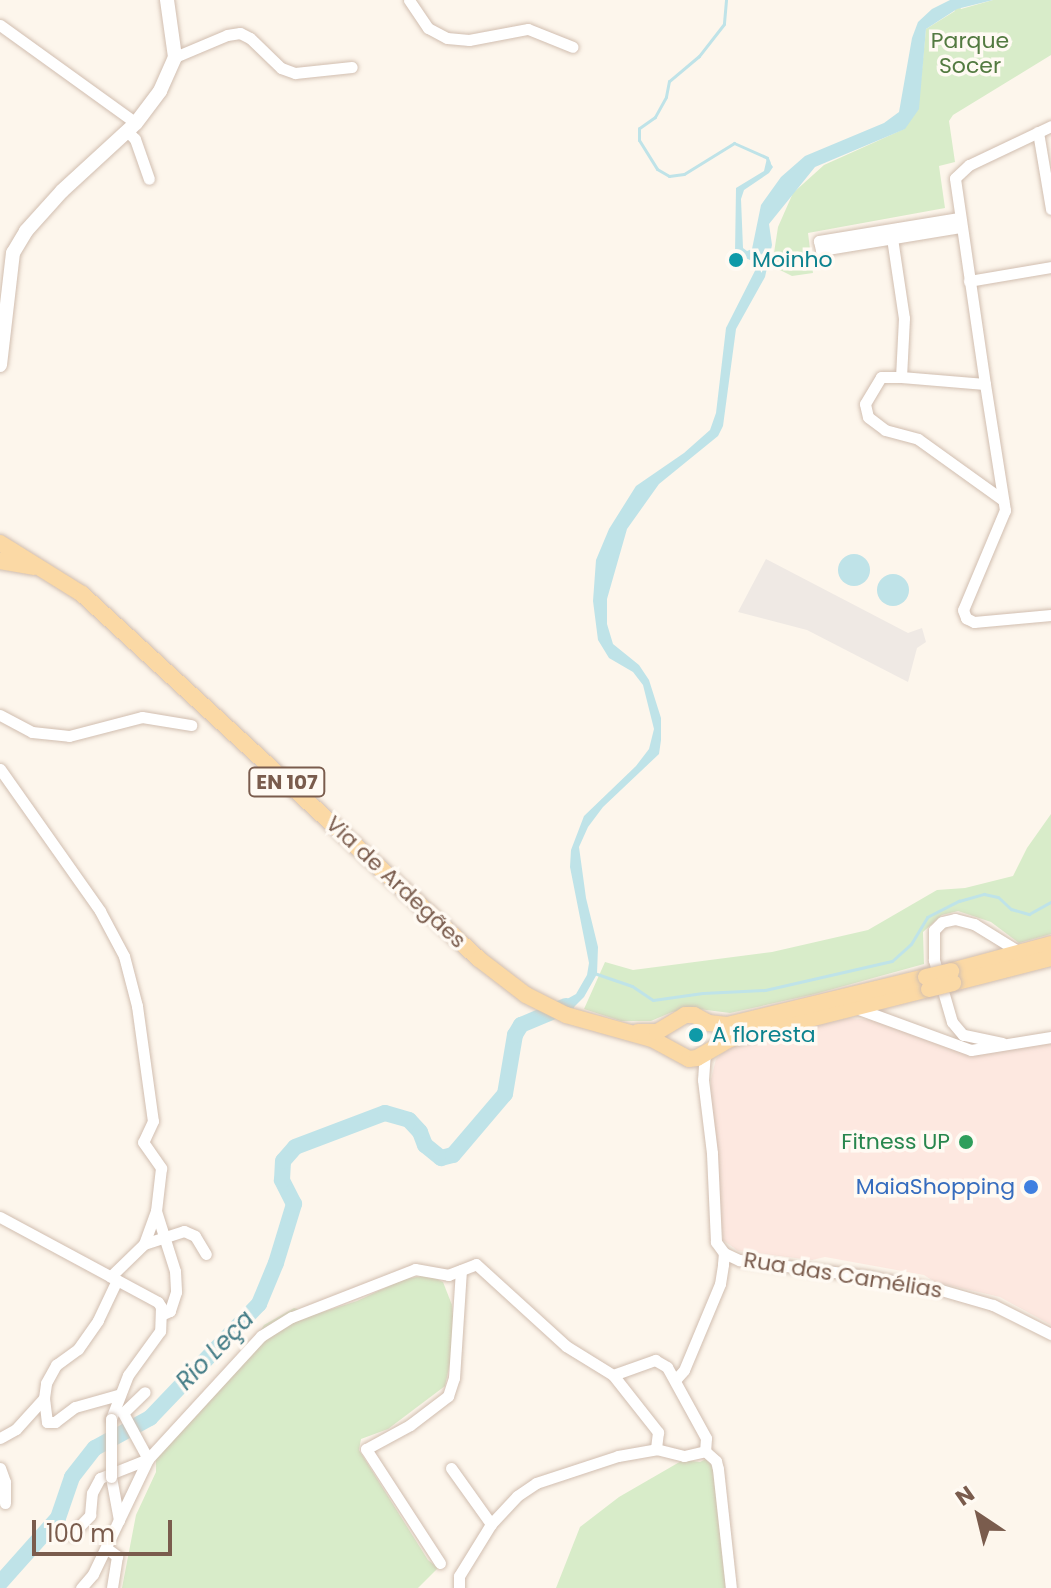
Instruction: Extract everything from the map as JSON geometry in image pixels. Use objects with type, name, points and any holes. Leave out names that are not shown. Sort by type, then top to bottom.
[{"type":"main road","name":"Via de Ardegães","points":[[0,543],[82,594],[479,959],[526,995],[585,1022],[624,1032],[689,1059],[730,1039],[855,1008],[928,983]]},
{"type":"main road","name":"Via de Ardegães","points":[[0,561],[46,570]]},
{"type":"main road","name":"Via de Ardegães","points":[[952,977],[1051,944]]},
{"type":"main road","name":"Via de Ardegães","points":[[624,1032],[657,1032],[672,1026],[685,1015],[727,1025],[1051,958]]},
{"type":"main road","points":[[708,1051],[713,1039],[709,1023]]},
{"type":"main road","points":[[672,1026],[670,1043],[674,1051]]},
{"type":"street","points":[[0,365],[9,265],[18,242],[62,191],[132,127],[160,91],[175,57],[167,0]]},
{"type":"street","points":[[409,0],[428,28],[447,38],[469,40],[528,29],[573,47]]},
{"type":"street","points":[[0,25],[132,127],[149,179]]},
{"type":"street","points":[[175,57],[227,35],[240,33],[250,38],[281,68],[295,73],[352,67]]},
{"type":"street","points":[[1051,126],[961,170],[954,187],[1005,510],[963,610],[966,618],[974,622],[1051,615]]},
{"type":"street","points":[[1038,132],[1051,209]]},
{"type":"street","points":[[960,223],[821,250],[819,241],[960,223]]},
{"type":"street","points":[[892,238],[904,318],[901,377]]},
{"type":"street","points":[[969,281],[1051,267]]},
{"type":"street","points":[[985,384],[881,377],[865,404],[868,417],[885,430],[918,439],[1003,500]]},
{"type":"street","points":[[0,715],[32,732],[69,736],[142,717],[191,725]]},
{"type":"street","points":[[0,769],[100,911],[124,956],[145,1045],[153,1121],[143,1142],[161,1168],[156,1211],[144,1244],[114,1278],[98,1320],[78,1349],[56,1365],[46,1383],[47,1422],[55,1422],[75,1407],[118,1395]]},
{"type":"street","points":[[1002,1043],[963,1035],[952,1022],[934,960],[934,930],[942,922],[955,919],[974,924],[1021,953]]},
{"type":"street","points":[[855,1008],[971,1050],[1051,1037]]},
{"type":"street","points":[[676,1379],[684,1370],[720,1284],[724,1253],[716,1242],[712,1153],[703,1080],[708,1051]]},
{"type":"street","points":[[156,1211],[166,1235],[176,1292],[170,1311],[163,1314]]},
{"type":"street","points":[[0,1217],[158,1302],[163,1314],[160,1331],[118,1395],[111,1419],[111,1477],[119,1521]]},
{"type":"street","points":[[144,1244],[184,1231],[195,1236],[206,1254]]},
{"type":"street","name":"Rua das Camélias","points":[[724,1253],[739,1260],[866,1276],[941,1290],[993,1305],[1051,1334]]},
{"type":"street","points":[[81,1588],[93,1574],[148,1459],[274,1326],[385,1278],[415,1269],[448,1275],[476,1264],[566,1346],[613,1375],[658,1432],[656,1449]]},
{"type":"street","points":[[440,1563],[366,1449],[410,1425],[448,1396],[454,1378],[461,1270]]},
{"type":"street","points":[[613,1375],[655,1360],[676,1379],[706,1438],[705,1451]]},
{"type":"street","points":[[145,1392],[123,1413],[148,1459]]},
{"type":"street","points":[[0,1438],[16,1429],[44,1398]]},
{"type":"street","points":[[459,1582],[491,1524],[517,1496],[536,1483],[618,1456],[656,1449],[684,1456],[705,1451]]},
{"type":"street","points":[[705,1451],[716,1461],[718,1469],[731,1588]]},
{"type":"street","points":[[71,1535],[90,1515],[92,1493],[100,1478],[148,1459]]},
{"type":"street","points":[[0,1468],[5,1482],[5,1503]]},
{"type":"street","points":[[451,1468],[491,1524]]},
{"type":"street","points":[[106,1548],[117,1556],[112,1588]]},
{"type":"shaded area","points":[[766,559],[908,633],[922,628],[926,642],[917,648],[908,682],[807,630],[738,612]]},
{"type":"shaded area","points":[[848,1018],[871,1020],[969,1054],[1051,1043],[1051,1325],[1000,1297],[935,1282],[924,1275],[825,1257],[812,1260],[738,1251],[723,1240],[711,1105],[711,1079],[716,1059],[732,1045]]},
{"type":"green space","name":"Parque Socer","points":[[951,0],[957,0],[961,9],[993,0],[1051,0],[1051,55],[953,115],[949,121],[955,162],[939,166],[945,208],[808,233],[813,273],[792,276],[772,266],[778,227],[793,193],[824,165],[904,129],[918,109],[926,29],[955,11]]},
{"type":"green space","points":[[1051,814],[1051,934],[1019,943],[991,922],[958,911],[942,915],[923,932],[924,964],[815,994],[730,1013],[691,1008],[651,1021],[621,1021],[584,1009],[605,962],[633,970],[772,952],[868,930],[937,890],[965,888],[1013,876],[1027,848]]},
{"type":"green space","points":[[429,1275],[443,1282],[452,1305],[455,1340],[445,1386],[388,1429],[361,1439],[359,1450],[428,1560],[438,1568],[418,1588],[122,1588],[136,1515],[156,1472],[156,1455],[200,1412],[207,1395],[264,1325],[294,1308],[316,1314],[357,1301],[404,1279]]},
{"type":"green space","points":[[712,1456],[735,1588],[556,1588],[580,1527],[619,1497],[683,1460],[700,1462]]},
{"type":"water","points":[[950,0],[993,0],[957,9],[926,29],[919,109],[905,129],[815,167],[769,224],[772,245],[765,277],[736,329],[723,426],[718,436],[659,484],[627,529],[607,599],[607,624],[613,644],[639,665],[649,680],[661,718],[661,740],[659,754],[603,807],[588,827],[579,847],[586,898],[598,947],[597,974],[584,997],[566,1015],[551,1008],[576,994],[587,975],[589,963],[570,867],[571,850],[584,816],[636,766],[649,749],[654,729],[643,685],[633,672],[609,658],[598,640],[593,601],[596,560],[609,529],[636,486],[684,453],[710,430],[716,413],[726,328],[764,253],[750,260],[735,253],[736,188],[764,171],[767,158],[773,167],[744,190],[741,199],[743,248],[747,251],[752,249],[761,205],[781,177],[805,156],[884,123],[899,112],[912,38],[918,22],[932,9]]},
{"type":"water","points":[[854,554],[865,559],[870,570],[865,581],[854,586],[843,581],[838,570],[843,559]]},
{"type":"water","points":[[893,574],[904,579],[909,590],[904,601],[893,606],[882,601],[877,590],[882,579]]},
{"type":"waterway","points":[[726,0],[724,24],[699,56],[669,81],[666,97],[655,117],[639,128],[639,140],[657,169],[669,176],[684,174],[734,143],[767,158],[769,163]]},
{"type":"waterway","points":[[594,973],[632,986],[653,1000],[703,993],[765,990],[892,961],[911,944],[927,917],[959,901],[984,894],[998,897],[1011,909],[1029,914],[1051,902]]},
{"type":"waterway","name":"Rio Leça","points":[[0,1583],[58,1518],[72,1477],[95,1448],[150,1418],[259,1304],[276,1263],[294,1204],[282,1180],[283,1161],[295,1147],[385,1113],[409,1120],[420,1132],[425,1145],[441,1158],[453,1155],[505,1094],[515,1035],[521,1025],[566,1006]]},
{"type":"place","name":"Moinho","points":[[736,260]]},
{"type":"place","name":"A floresta","points":[[696,1035]]},
{"type":"place","name":"Fitness UP","points":[[966,1142]]},
{"type":"place","name":"MaiaShopping","points":[[1031,1187]]}]
